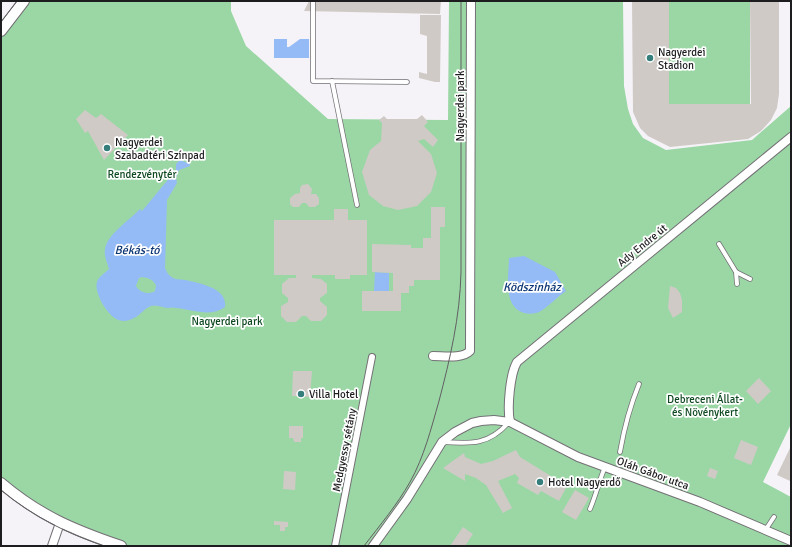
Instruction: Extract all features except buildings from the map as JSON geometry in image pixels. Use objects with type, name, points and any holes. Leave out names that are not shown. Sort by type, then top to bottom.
[{"type":"street","points":[[1,32],[24,1]]},
{"type":"street","name":"Nagyerdei park","points":[[433,356],[466,355],[470,351],[471,1]]},
{"type":"street","name":"Ady Endre út","points":[[510,422],[509,416],[512,374],[517,362],[791,137]]},
{"type":"street","name":"Medgyessy sétány","points":[[335,546],[372,358]]},
{"type":"street","points":[[373,546],[407,499],[442,442],[462,427],[472,423],[494,420],[510,422]]},
{"type":"street","name":"Oláh Gábor utca","points":[[510,422],[578,457],[700,502],[791,541]]},
{"type":"street","points":[[1,483],[17,497],[60,523],[80,532],[121,546]]},
{"type":"street","points":[[52,546],[60,523]]},
{"type":"lane","points":[[313,1],[313,81],[407,82]]},
{"type":"lane","points":[[332,81],[357,205]]},
{"type":"lane","points":[[719,244],[736,272],[737,284]]},
{"type":"lane","points":[[736,272],[750,279]]},
{"type":"lane","points":[[620,452],[623,433],[633,398],[639,384]]},
{"type":"lane","points":[[442,442],[474,443],[486,440],[496,435],[510,422]]},
{"type":"lane","points":[[590,509],[605,467]]},
{"type":"lane","points":[[766,529],[774,517]]},
{"type":"green space","name":"Nagyerdei park","points":[[24,1],[231,1],[231,11],[246,46],[328,119],[448,120],[449,1],[623,1],[624,86],[628,109],[633,124],[643,138],[666,150],[752,140],[791,106],[791,424],[763,482],[791,497],[791,546],[121,546],[80,532],[22,495],[1,478],[1,31]]},
{"type":"green space","points":[[669,1],[750,1],[750,104],[669,104]]},
{"type":"water","points":[[274,39],[287,39],[287,47],[289,47],[300,39],[309,39],[309,58],[274,58]]},
{"type":"water","name":"Békás-tó","points":[[180,160],[190,164],[190,166],[179,170],[176,178],[177,183],[167,200],[165,268],[169,275],[174,279],[198,283],[217,291],[222,295],[225,301],[225,307],[213,312],[201,312],[151,306],[130,320],[125,321],[116,319],[108,312],[102,303],[97,290],[98,280],[109,269],[105,255],[106,244],[119,228],[140,209],[142,211],[176,170],[176,164]],"holes":[[[142,277],[150,279],[155,283],[155,291],[145,293],[136,286],[139,278]]]},
{"type":"water","name":"Ködszínház","points":[[524,256],[555,272],[566,291],[539,312],[530,314],[524,313],[512,304],[508,289],[509,258]]},
{"type":"water","points":[[375,272],[389,273],[389,291],[374,291]]},
{"type":"tram line","points":[[1,22],[17,1]]},
{"type":"tram line","points":[[364,546],[400,499],[419,463],[427,443],[439,401],[454,338],[459,305],[461,272],[461,1]]},
{"type":"tram line","points":[[1,490],[37,516],[76,535],[104,546]]},
{"type":"place","name":"Nagyerdei Stadion","points":[[650,58]]},
{"type":"place","name":"Nagyerdei Szabadtéri Színpad","points":[[107,148]]},
{"type":"place","name":"Villa Hotel","points":[[301,394]]},
{"type":"place","name":"Hotel Nagyerdő","points":[[540,482]]},
{"type":"park label","name":"Rendezvénytér","points":[[142,174]]},
{"type":"park label","name":"Debreceni Állat- és Növénykert","points":[[705,405]]}]
